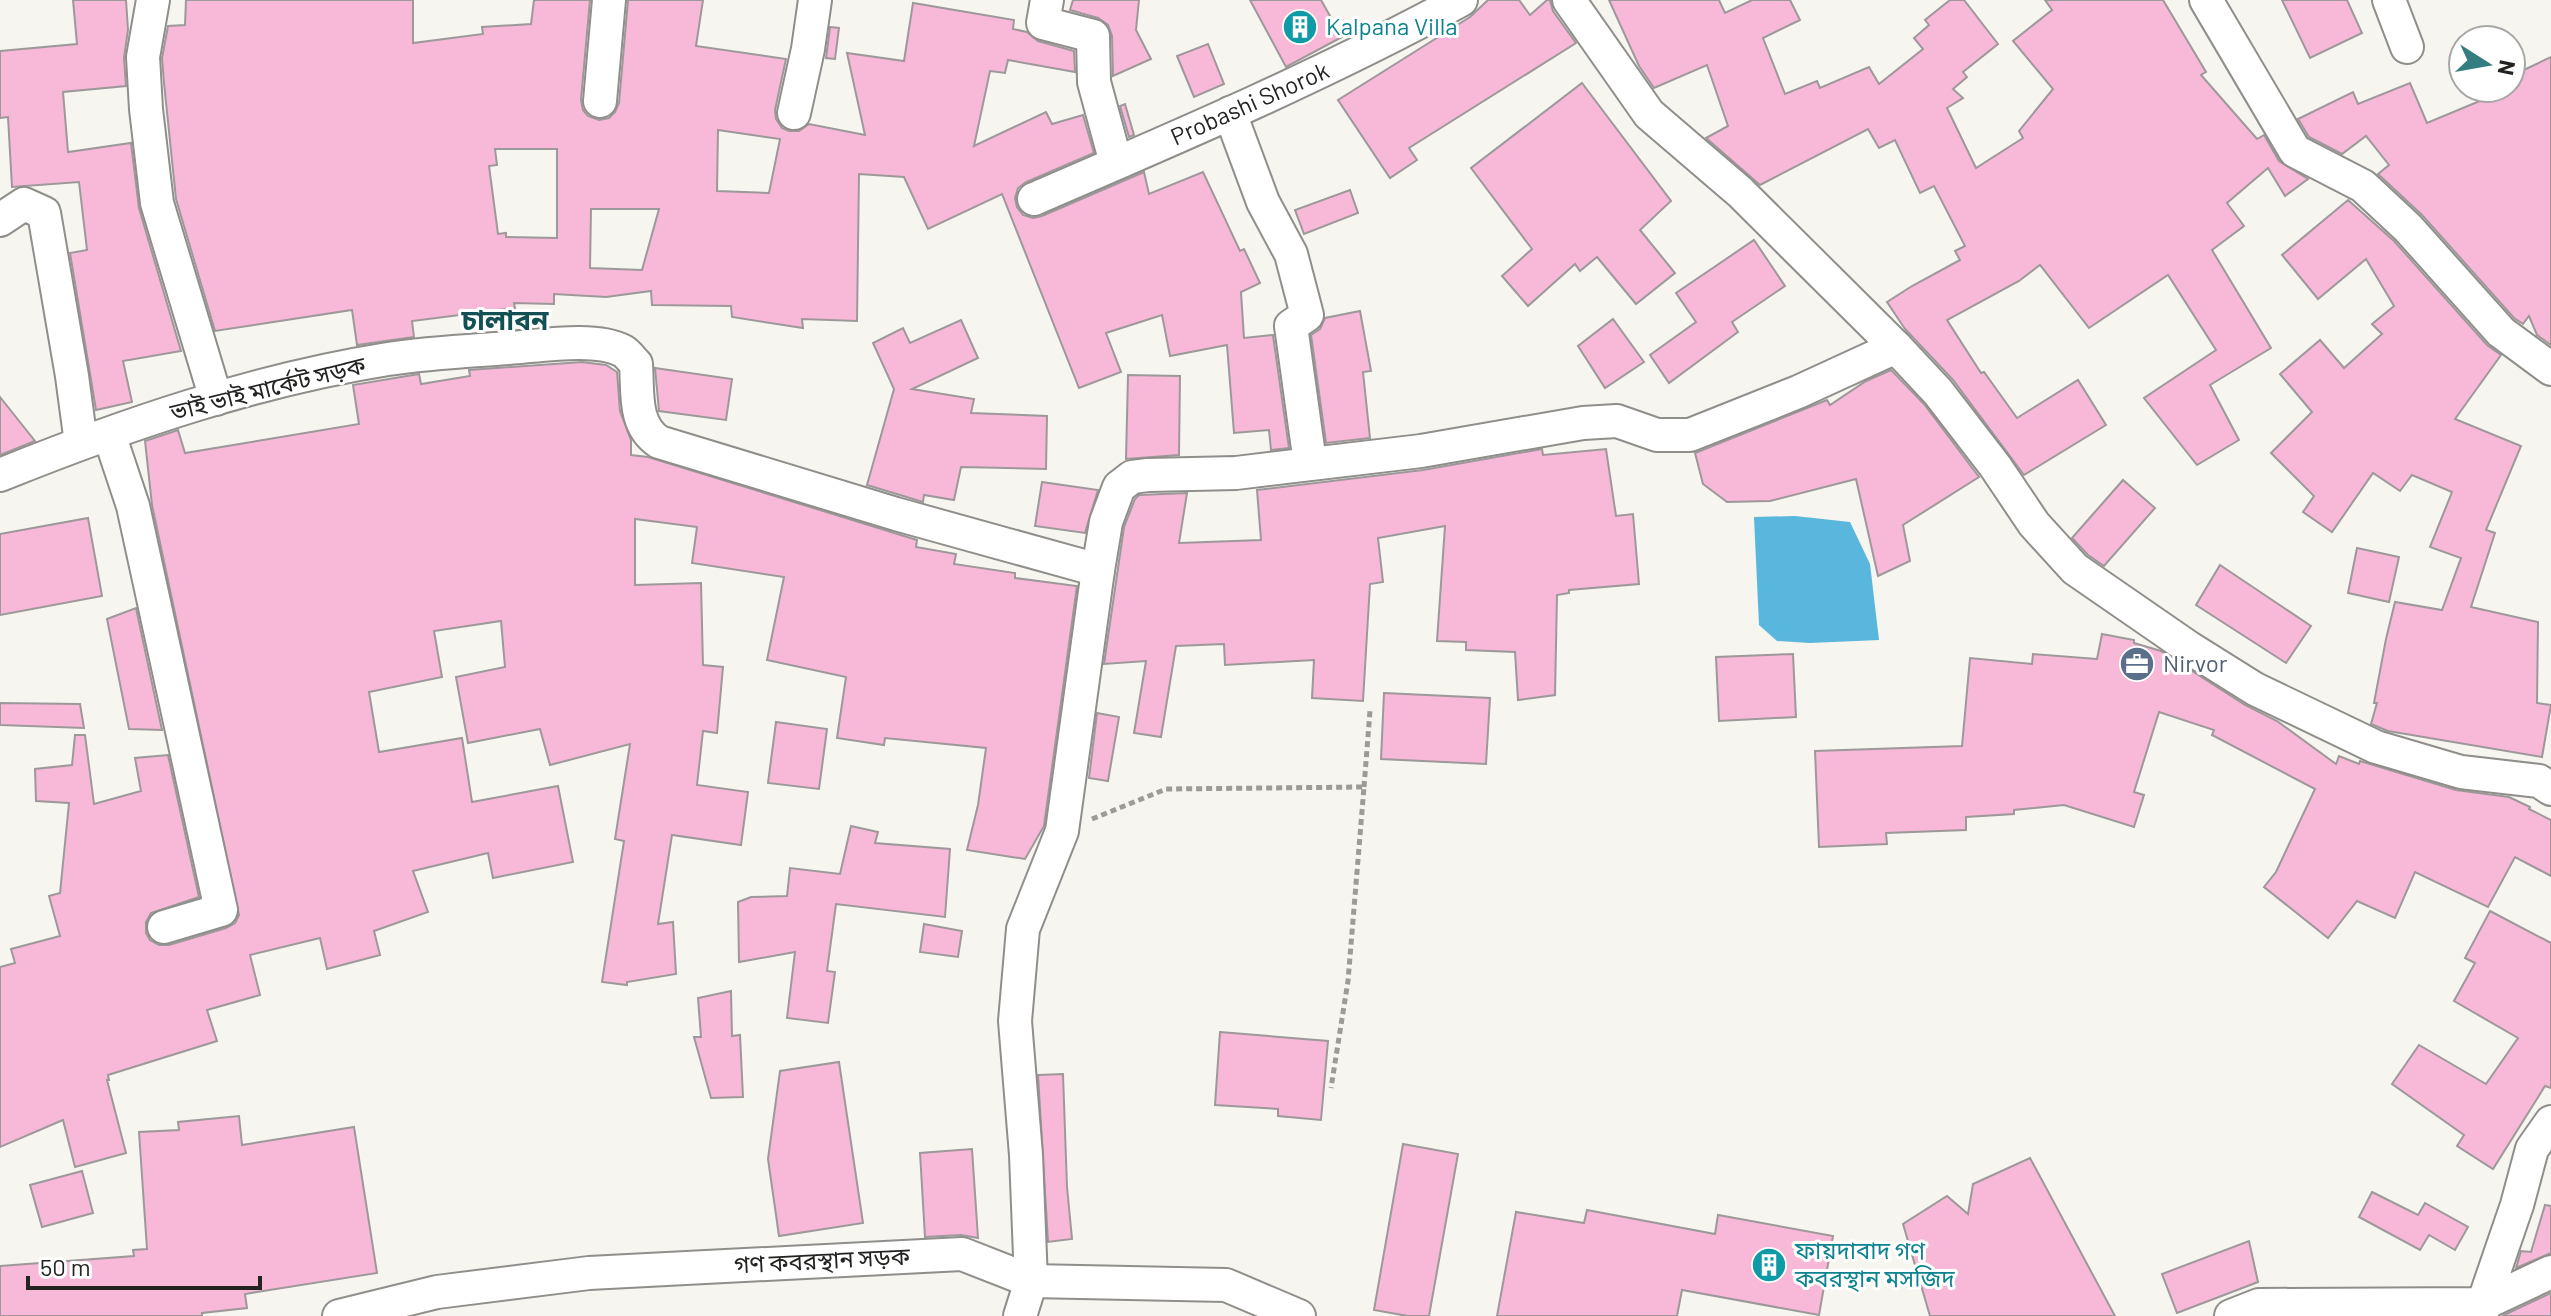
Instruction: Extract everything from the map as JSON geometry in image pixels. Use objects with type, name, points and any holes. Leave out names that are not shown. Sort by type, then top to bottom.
[{"type":"street","points":[[153,0],[143,57],[157,203],[216,399]]},
{"type":"street","points":[[600,101],[609,0]]},
{"type":"street","points":[[794,113],[815,0]]},
{"type":"street","points":[[1047,0],[1043,23],[1093,36],[1094,82],[1116,163]]},
{"type":"street","name":"Probashi Shorok","points":[[1034,199],[1381,44],[1461,0]]},
{"type":"street","points":[[1569,0],[1649,114],[1740,192],[1896,347],[1938,392],[1995,466],[2034,524],[2075,569],[2255,689],[2376,747],[2461,772],[2539,781],[2551,789]]},
{"type":"street","points":[[2206,0],[2295,151],[2363,186],[2408,228],[2501,332],[2551,369]]},
{"type":"street","points":[[2389,0],[2407,47]]},
{"type":"street","points":[[1230,113],[1263,202],[1291,254],[1307,315],[1291,326],[1310,463]]},
{"type":"street","points":[[0,220],[24,204],[44,213],[72,376],[95,438],[133,506],[221,910],[164,927]]},
{"type":"street","name":"ভাই ভাই মার্কেট সড়ক","points":[[0,475],[95,438],[299,376],[387,359],[565,344],[606,345],[624,351],[636,364],[640,419],[647,434],[659,442],[896,514],[1098,570]]},
{"type":"street","points":[[1020,1316],[1031,1281],[1026,1155],[1015,1021],[1023,929],[1062,831],[1098,570],[1106,522],[1119,487],[1132,477],[1236,473],[1421,451],[1583,423],[1617,421],[1657,435],[1690,435],[1798,392],[1896,347]]},
{"type":"street","points":[[2483,1310],[2532,1149],[2551,1122]]},
{"type":"street","name":"গণ কবরস্থান সড়ক","points":[[339,1316],[439,1304],[589,1273],[962,1254],[1031,1281],[1226,1285],[1299,1316]]},
{"type":"street","points":[[2231,1316],[2259,1305],[2483,1310],[2551,1272]]},
{"type":"path","points":[[1331,1088],[1348,981],[1370,711]]},
{"type":"path","points":[[1062,831],[1166,789],[1364,787]]},
{"type":"water","points":[[1795,516],[1850,522],[1870,564],[1879,640],[1777,641],[1759,625],[1754,517]]},
{"type":"building","points":[[73,0],[126,0],[126,86],[63,92],[68,152],[131,143],[139,208],[181,351],[123,361],[132,402],[96,410],[70,253],[87,250],[79,182],[12,187],[8,117],[0,118],[0,51],[77,44]]},
{"type":"building","points":[[186,0],[413,0],[413,43],[483,34],[482,27],[531,24],[534,0],[590,0],[581,100],[588,116],[599,120],[609,118],[619,103],[628,0],[703,0],[696,46],[786,59],[775,110],[782,128],[799,131],[809,124],[865,135],[847,53],[904,61],[913,3],[1014,20],[1013,29],[1027,32],[1038,41],[1074,51],[1075,72],[1008,60],[1005,73],[990,71],[974,146],[1046,112],[1052,124],[1083,115],[1094,153],[1018,188],[1015,198],[1017,207],[1023,215],[1033,218],[1144,172],[1149,194],[1203,172],[1240,251],[1244,249],[1260,283],[1241,292],[1244,338],[1273,335],[1289,448],[1271,450],[1269,430],[1234,433],[1227,345],[1170,356],[1162,315],[1106,333],[1121,372],[1079,388],[1002,194],[928,229],[904,177],[859,174],[857,321],[802,319],[803,328],[732,317],[731,306],[652,305],[651,291],[606,297],[554,294],[554,304],[514,303],[515,308],[412,321],[414,337],[357,345],[352,310],[215,331],[176,199],[164,83],[162,58],[168,26],[185,25]],"holes":[[[718,130],[780,139],[769,193],[717,191]],[[495,149],[557,149],[557,238],[506,237],[506,233],[498,234],[489,166],[497,165]],[[591,209],[659,209],[642,270],[590,268]]]},
{"type":"building","points":[[1073,0],[1139,0],[1136,30],[1151,59],[1113,76],[1112,36],[1108,25],[1098,18],[1070,10]]},
{"type":"building","name":"Kalpana Villa","points":[[1250,0],[1321,0],[1342,37],[1286,67]]},
{"type":"building","points":[[1488,0],[1519,0],[1530,15],[1550,0],[1553,11],[1576,43],[1409,148],[1417,160],[1390,178],[1338,100],[1470,17]]},
{"type":"building","points":[[1609,0],[1719,0],[1725,13],[1752,0],[1790,0],[1800,20],[1763,38],[1785,94],[1817,81],[1820,88],[1869,67],[1879,84],[1923,49],[1914,38],[1929,25],[1925,20],[1950,0],[1964,0],[1998,44],[1963,72],[1967,77],[1953,89],[1963,98],[1947,108],[1976,168],[2023,138],[2019,131],[2053,89],[2013,41],[2052,10],[2045,0],[2163,0],[2206,72],[2201,75],[2257,139],[2264,135],[2279,161],[2308,179],[2285,196],[2268,168],[2227,203],[2244,226],[2212,250],[2271,348],[2210,385],[2239,440],[2197,465],[2144,398],[2216,350],[2168,275],[2089,328],[2040,265],[2019,281],[1947,320],[1981,373],[1984,372],[2017,418],[2078,380],[2106,425],[2024,475],[1953,380],[1905,329],[1887,302],[1960,260],[1955,251],[1965,246],[1934,186],[1920,193],[1895,140],[1879,148],[1868,129],[1760,185],[1706,138],[1728,126],[1707,65],[1654,88],[1639,66]]},
{"type":"building","points":[[2282,0],[2347,0],[2362,33],[2310,58]]},
{"type":"building","points":[[830,27],[839,28],[835,59],[826,58]]},
{"type":"building","points":[[1208,44],[1224,84],[1194,97],[1177,56]]},
{"type":"building","points":[[2551,57],[2551,345],[2537,335],[2529,316],[2523,324],[2514,318],[2422,215],[2378,174],[2389,165],[2366,136],[2342,154],[2309,137],[2298,119],[2353,92],[2358,104],[2410,83],[2427,123],[2473,104],[2527,104],[2527,68]]},
{"type":"building","points":[[1582,83],[1671,201],[1640,230],[1675,273],[1636,304],[1597,257],[1580,271],[1575,264],[1528,306],[1502,276],[1532,249],[1471,168]]},
{"type":"building","points":[[1125,104],[1134,135],[1129,137],[1120,106]]},
{"type":"building","points":[[1350,190],[1358,213],[1304,234],[1295,210]]},
{"type":"building","points":[[2348,200],[2394,241],[2487,345],[2501,355],[2455,419],[2521,446],[2486,530],[2495,533],[2471,607],[2538,622],[2537,703],[2551,705],[2542,757],[2388,731],[2371,724],[2395,602],[2442,610],[2461,558],[2430,547],[2452,492],[2412,475],[2400,491],[2373,473],[2332,532],[2303,512],[2314,496],[2271,453],[2312,412],[2280,374],[2320,340],[2344,368],[2382,334],[2372,324],[2394,306],[2366,259],[2318,299],[2282,255]]},
{"type":"building","points":[[1754,240],[1785,286],[1732,322],[1738,332],[1669,383],[1650,355],[1696,322],[1676,293]]},
{"type":"building","points":[[1360,311],[1371,371],[1363,372],[1370,438],[1326,443],[1311,335],[1320,329],[1325,318]]},
{"type":"building","points":[[1613,319],[1644,362],[1605,388],[1578,346]]},
{"type":"building","points":[[961,320],[978,358],[912,389],[974,399],[971,413],[1047,416],[1046,469],[961,467],[954,500],[924,495],[923,502],[867,485],[894,389],[873,343],[903,328],[910,343]]},
{"type":"building","points":[[582,362],[606,365],[617,372],[620,411],[631,440],[631,455],[648,457],[917,540],[916,547],[956,554],[954,564],[1015,573],[1015,578],[1077,586],[1044,826],[1025,859],[967,850],[978,805],[986,748],[885,738],[884,745],[837,738],[846,677],[767,660],[784,577],[692,563],[697,527],[635,519],[635,585],[701,583],[703,665],[723,667],[717,733],[703,731],[697,785],[748,792],[741,845],[672,835],[658,924],[673,922],[676,974],[627,982],[627,985],[602,982],[624,841],[615,839],[630,744],[550,765],[540,729],[468,743],[456,677],[505,667],[501,621],[434,631],[442,677],[369,692],[379,752],[462,738],[472,802],[558,786],[573,862],[493,878],[488,853],[413,871],[428,912],[374,931],[380,955],[327,969],[320,938],[250,955],[260,995],[207,1010],[217,1041],[108,1075],[126,1153],[75,1167],[63,1120],[0,1147],[0,967],[15,963],[11,949],[60,936],[49,896],[60,893],[69,803],[36,801],[35,769],[72,765],[75,735],[85,735],[94,804],[141,791],[135,758],[168,755],[199,897],[151,913],[146,922],[146,933],[150,940],[159,945],[169,945],[226,928],[235,923],[239,915],[152,505],[145,441],[178,430],[185,453],[359,424],[353,385],[419,374],[421,384],[470,376],[469,370]]},
{"type":"building","points":[[655,368],[732,379],[726,420],[659,411]]},
{"type":"building","points":[[1891,370],[1924,404],[1979,477],[1903,525],[1910,561],[1878,576],[1856,479],[1770,501],[1727,502],[1703,484],[1695,453],[1827,400],[1830,405],[1866,381]]},
{"type":"building","points":[[1128,375],[1180,376],[1179,455],[1126,459]]},
{"type":"building","points":[[0,397],[35,441],[0,455]]},
{"type":"building","points":[[1542,449],[1543,455],[1606,449],[1616,516],[1633,514],[1639,584],[1569,590],[1569,593],[1557,595],[1555,695],[1518,700],[1515,652],[1466,650],[1466,642],[1437,641],[1445,526],[1378,538],[1383,582],[1370,584],[1363,701],[1312,698],[1314,660],[1225,665],[1224,644],[1176,646],[1161,737],[1134,733],[1146,661],[1104,664],[1124,527],[1139,495],[1187,493],[1179,543],[1261,540],[1257,490],[1423,470]]},
{"type":"building","points":[[2123,480],[2155,508],[2104,566],[2072,538]]},
{"type":"building","points":[[1042,482],[1098,490],[1085,533],[1035,526]]},
{"type":"building","points":[[88,518],[102,596],[0,615],[0,534]]},
{"type":"building","points":[[2357,548],[2399,557],[2389,602],[2348,593]]},
{"type":"building","points":[[2220,565],[2311,626],[2286,663],[2196,605]]},
{"type":"building","points":[[136,608],[162,730],[129,729],[107,619]]},
{"type":"building","points":[[2102,634],[2134,640],[2134,643],[2161,651],[2245,705],[2277,721],[2336,764],[2339,756],[2456,790],[2509,797],[2530,807],[2551,820],[2551,876],[2515,857],[2488,907],[2415,872],[2395,918],[2357,901],[2328,938],[2264,887],[2276,872],[2315,789],[2212,735],[2214,730],[2159,712],[2134,792],[2144,795],[2134,827],[2064,805],[2014,810],[2014,814],[1966,817],[1966,830],[1886,833],[1887,844],[1819,847],[1815,751],[1962,746],[1970,658],[2032,664],[2033,654],[2097,659]]},
{"type":"building","points":[[1793,654],[1796,717],[1719,721],[1716,657]]},
{"type":"building","points":[[1384,693],[1490,698],[1486,764],[1381,759]]},
{"type":"building","points":[[0,703],[80,704],[84,728],[0,725]]},
{"type":"building","points":[[1097,713],[1119,717],[1108,781],[1089,778]]},
{"type":"building","points":[[776,722],[827,729],[819,789],[768,783]]},
{"type":"building","points":[[851,826],[878,832],[875,843],[950,849],[945,917],[836,904],[827,971],[835,972],[828,1023],[787,1018],[795,952],[739,962],[738,902],[751,897],[787,896],[790,868],[840,874]]},
{"type":"building","points":[[2490,911],[2551,943],[2551,1088],[2545,1086],[2493,1169],[2457,1146],[2464,1135],[2392,1084],[2419,1045],[2486,1084],[2518,1038],[2454,1001],[2475,963],[2465,958]]},
{"type":"building","points":[[924,924],[962,931],[958,957],[920,952]]},
{"type":"building","points":[[731,991],[732,1036],[740,1035],[743,1097],[711,1098],[694,1037],[701,1037],[698,998]]},
{"type":"building","points":[[1220,1032],[1328,1041],[1321,1120],[1278,1116],[1278,1109],[1215,1105]]},
{"type":"building","points":[[839,1062],[863,1223],[779,1236],[768,1159],[780,1071]]},
{"type":"building","points":[[1063,1074],[1072,1239],[1048,1242],[1038,1075]]},
{"type":"building","points":[[239,1116],[242,1145],[354,1127],[377,1273],[245,1294],[247,1308],[202,1313],[202,1316],[0,1316],[0,1266],[134,1256],[133,1250],[147,1249],[139,1132],[179,1130],[178,1122]]},
{"type":"building","points":[[1403,1144],[1458,1154],[1429,1316],[1374,1310]]},
{"type":"building","points":[[972,1149],[978,1238],[961,1235],[925,1237],[920,1153]]},
{"type":"building","points":[[2030,1158],[2115,1316],[1930,1316],[1903,1224],[1947,1196],[1968,1214],[1973,1184]]},
{"type":"building","points":[[82,1171],[93,1213],[42,1227],[30,1185]]},
{"type":"building","points":[[2372,1192],[2418,1215],[2425,1203],[2468,1227],[2455,1250],[2429,1235],[2420,1250],[2359,1217]]},
{"type":"building","points":[[2545,1205],[2551,1206],[2551,1253],[2516,1268],[2521,1251],[2531,1252]]},
{"type":"building","points":[[1587,1210],[1715,1234],[1718,1215],[1833,1236],[1819,1315],[1682,1290],[1677,1316],[1497,1316],[1516,1212],[1584,1223]]},
{"type":"building","points":[[2249,1241],[2258,1282],[2177,1313],[2162,1274]]},
{"type":"building","points":[[2551,1293],[2551,1316],[2502,1316]]},
{"type":"place","name":"Kalpana Villa","points":[[1300,27]]},
{"type":"place","name":"Nirvor","points":[[2137,664]]},
{"type":"place","name":"ফায়দাবাদ গণ কবরস্থান মসজিদ","points":[[1769,1265]]},
{"type":"district","name":"চালাবন","points":[[505,320]]}]
